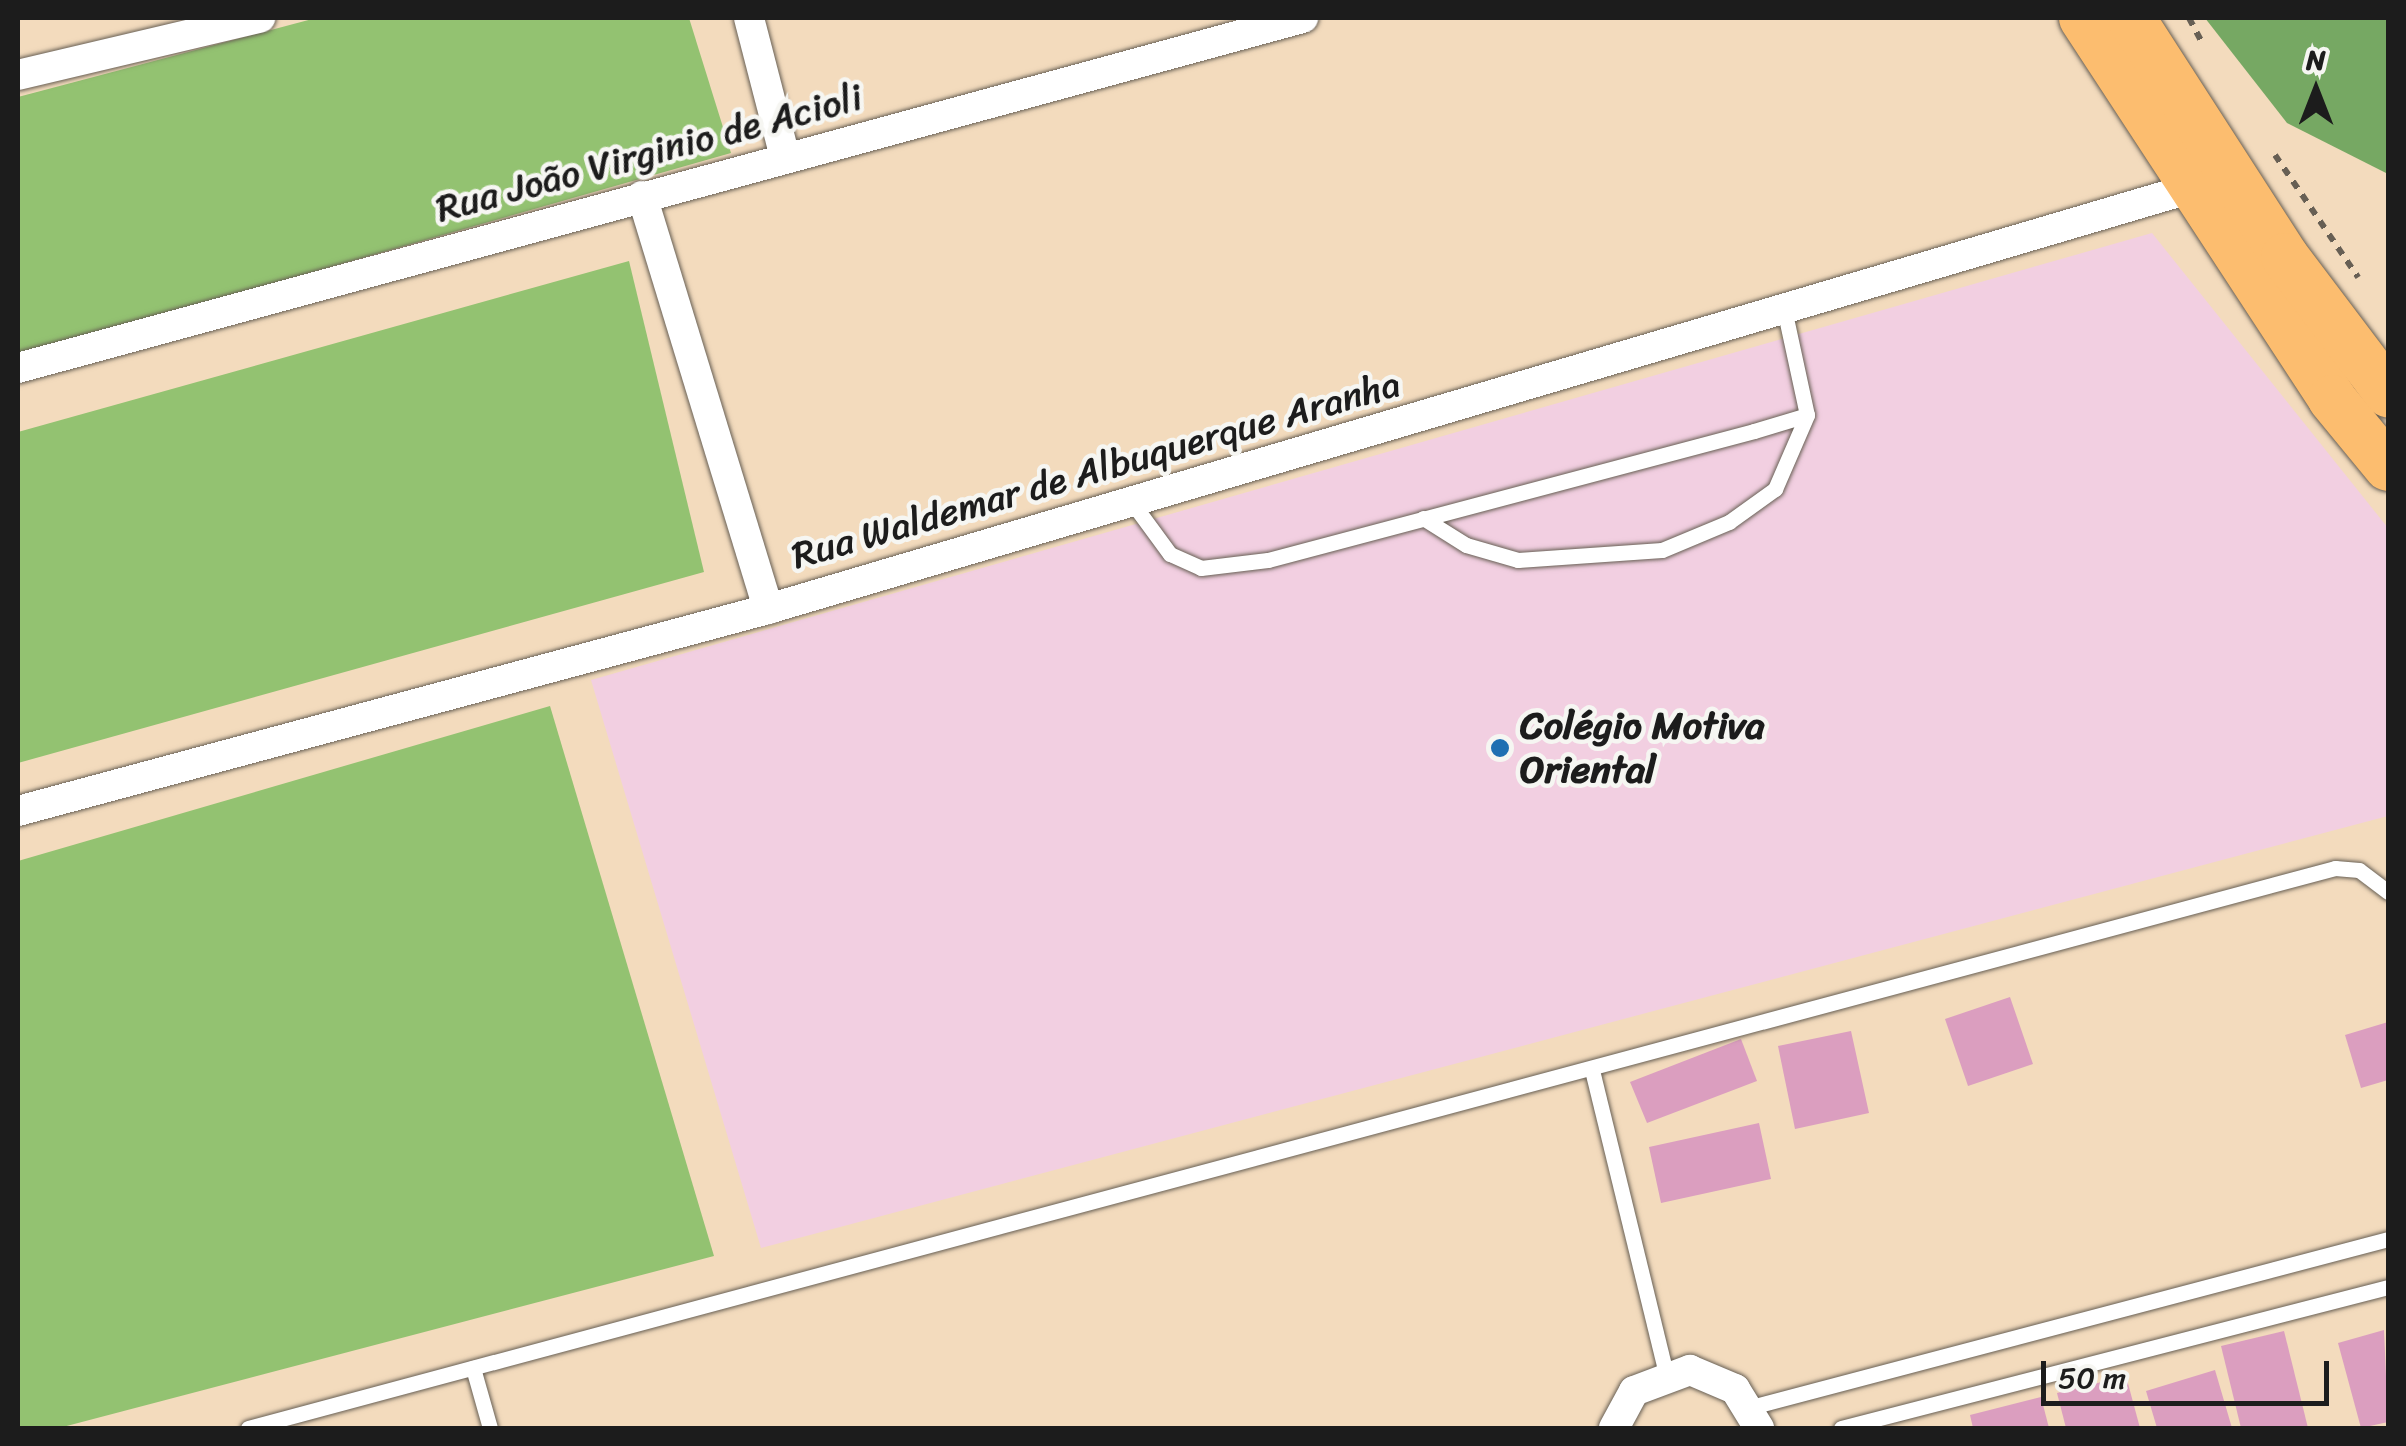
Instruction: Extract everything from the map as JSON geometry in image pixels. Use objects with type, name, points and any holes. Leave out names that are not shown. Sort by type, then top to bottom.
[{"type":"main road","points":[[2084,18],[2332,399],[2388,467]]},
{"type":"main road","points":[[2131,18],[2284,257],[2388,394]]},
{"type":"street","points":[[18,75],[260,18]]},
{"type":"street","points":[[749,18],[785,157]]},
{"type":"street","name":"Rua João Virginio de Acioli","points":[[18,368],[1303,18]]},
{"type":"street","name":"Rua Waldemar de Albuquerque Aranha","points":[[18,812],[768,609],[2192,188]]},
{"type":"street","points":[[642,196],[768,609]]},
{"type":"street","points":[[1614,1428],[1634,1391],[1666,1374],[1714,1376],[1755,1418]]},
{"type":"lane","points":[[1423,518],[1466,545],[1518,560],[1662,550],[1729,522],[1775,488],[1807,415],[1784,308]]},
{"type":"lane","points":[[1131,501],[1170,554],[1201,568],[1423,518],[1807,415]]},
{"type":"lane","points":[[248,1428],[2335,868],[2359,870],[2388,892]]},
{"type":"lane","points":[[1592,1070],[1666,1374]]},
{"type":"lane","points":[[1755,1418],[2388,1239]]},
{"type":"lane","points":[[1841,1428],[2388,1287]]},
{"type":"lane","points":[[474,1368],[490,1428]]},
{"type":"path","points":[[2189,18],[2207,52]]},
{"type":"path","points":[[2271,150],[2370,294]]},
{"type":"shaded area","name":"Colégio Motiva Oriental","points":[[2152,233],[2388,528],[2388,816],[761,1248],[591,680]]},
{"type":"green space","points":[[316,18],[689,18],[731,153],[18,356],[18,97]]},
{"type":"green space","points":[[2205,18],[2388,18],[2388,174],[2287,123]]},
{"type":"green space","points":[[629,261],[704,572],[18,763],[18,432]]},
{"type":"green space","points":[[550,706],[714,1256],[59,1428],[18,1428],[18,861]]},
{"type":"building","points":[[2010,997],[2033,1064],[1968,1086],[1945,1019]]},
{"type":"building","points":[[2388,1022],[2388,1080],[2361,1088],[2345,1035]]},
{"type":"building","points":[[1851,1031],[1869,1113],[1795,1129],[1778,1046]]},
{"type":"building","points":[[1741,1039],[1757,1081],[1647,1123],[1630,1082]]},
{"type":"building","points":[[1759,1123],[1771,1179],[1661,1203],[1649,1147]]},
{"type":"building","points":[[2384,1330],[2388,1422],[2361,1428],[2338,1343]]},
{"type":"building","points":[[2284,1331],[2308,1428],[2241,1428],[2221,1346]]},
{"type":"building","points":[[2215,1370],[2232,1428],[2157,1428],[2146,1391]]},
{"type":"building","points":[[2126,1376],[2140,1428],[2066,1428],[2057,1393]]},
{"type":"building","points":[[2041,1397],[2049,1428],[1973,1428],[1970,1415]]},
{"type":"place","name":"Colégio Motiva Oriental","points":[[1500,748]]}]
